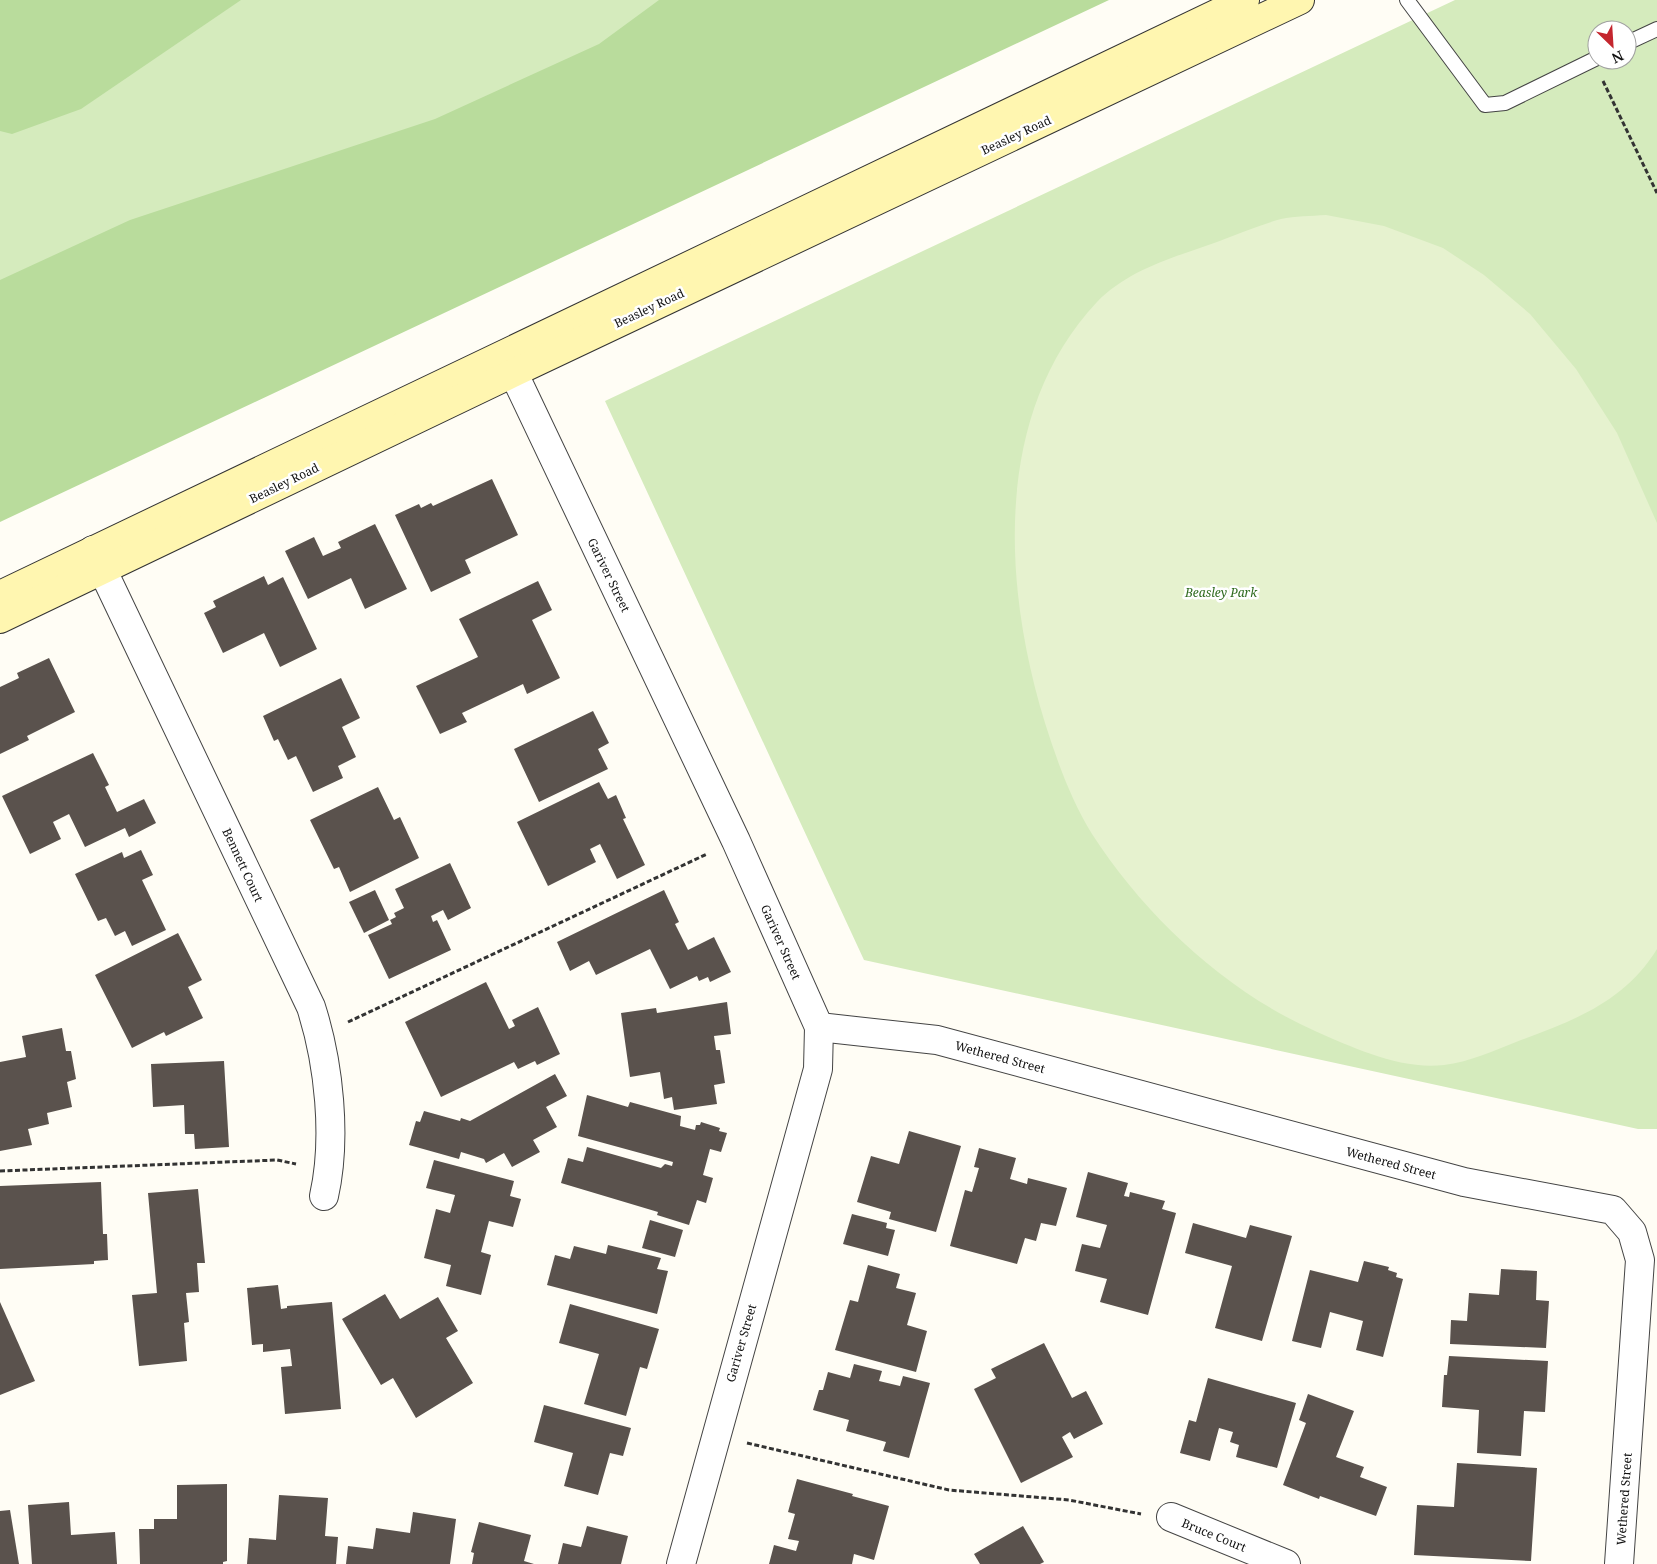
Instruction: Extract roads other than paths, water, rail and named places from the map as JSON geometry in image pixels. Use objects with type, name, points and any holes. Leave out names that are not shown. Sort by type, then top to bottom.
[{"type":"main road","name":"Beasley Road","points":[[509,364],[1245,0]]},
{"type":"main road","name":"Beasley Road","points":[[0,595],[98,560],[509,364],[1300,0]]},
{"type":"main road","name":"Beasley Road","points":[[0,620],[98,560]]},
{"type":"street","name":"Gariver Street","points":[[509,364],[736,841],[818,1027],[818,1069],[681,1564]]},
{"type":"street","name":"Bennett Court","points":[[98,560],[311,1007],[320,1035],[327,1077],[327,1183]]},
{"type":"street","name":"Wethered Street","points":[[818,1027],[937,1040],[1464,1182],[1612,1210],[1632,1232],[1640,1260],[1619,1564]]},
{"type":"street","name":"Bruce Court","points":[[1171,1517],[1286,1564]]},
{"type":"lane","points":[[1407,0],[1485,105],[1505,103],[1587,63]]},
{"type":"lane","points":[[1637,39],[1657,29]]},
{"type":"park label","name":"Beasley Park","points":[[1221,592]]}]
